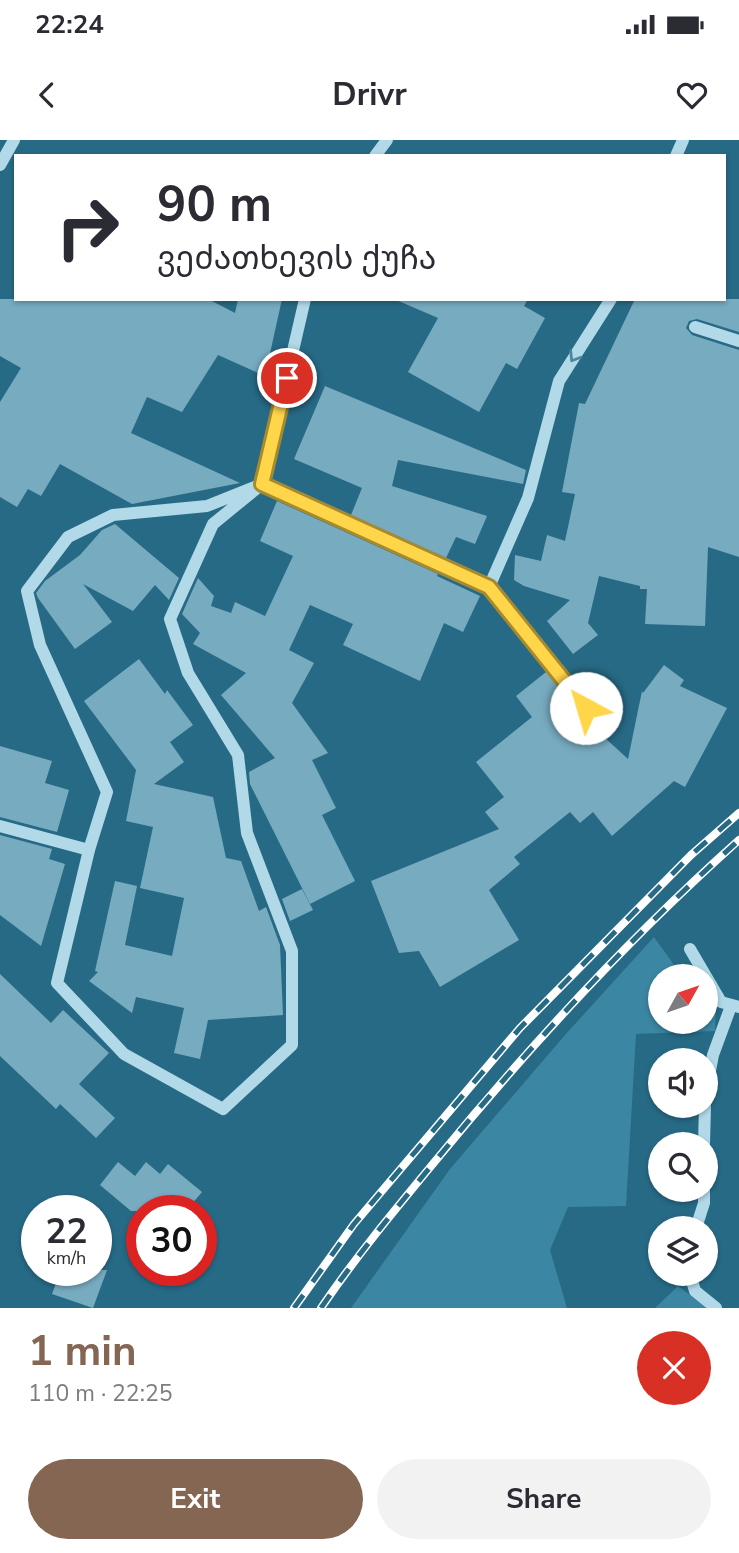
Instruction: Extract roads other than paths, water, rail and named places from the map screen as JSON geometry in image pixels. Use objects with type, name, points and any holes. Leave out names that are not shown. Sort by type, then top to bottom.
[{"type":"street","points":[[0,165],[14,140]]},
{"type":"street","points":[[305,301],[262,484],[213,524],[170,619],[188,673],[238,755],[247,833],[292,951],[292,1045],[223,1109],[124,1054],[57,983],[89,850],[107,792],[40,645],[27,591],[68,537],[113,515],[207,506],[262,484],[489,587],[603,728]]},
{"type":"street","points":[[489,587],[528,498],[559,382],[610,301]]},
{"type":"street","points":[[695,327],[739,341]]},
{"type":"street","points":[[0,827],[89,850]]},
{"type":"street","points":[[690,949],[721,1002],[735,1006],[716,1048]]},
{"type":"street","points":[[694,1286],[695,1291],[716,1308]]},
{"type":"railway","points":[[294,1308],[354,1224],[520,1028],[691,855],[739,813]]},
{"type":"railway","points":[[321,1308],[403,1200],[541,1038],[657,916],[739,840]]}]
